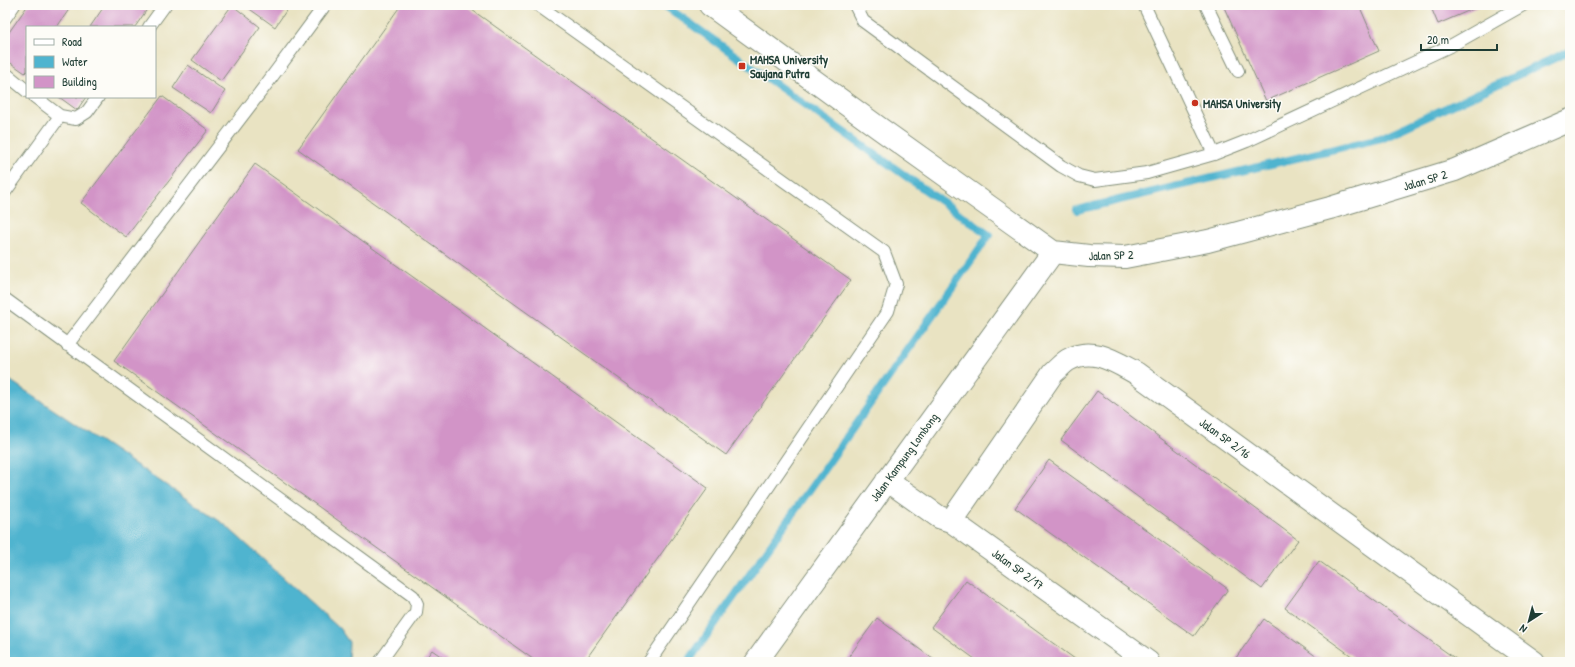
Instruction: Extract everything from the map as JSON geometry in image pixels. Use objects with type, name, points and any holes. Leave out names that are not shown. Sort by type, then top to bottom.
[{"type":"street","name":"Jalan SP 2","points":[[710,5],[1053,252],[1089,256],[1125,257],[1208,241],[1330,208],[1455,170],[1570,120]]},
{"type":"street","name":"Jalan Kampung Lombong","points":[[756,662],[1053,252]]},
{"type":"street","name":"Jalan SP 2/16","points":[[951,521],[1053,373],[1068,360],[1083,355],[1099,354],[1136,373],[1534,662]]},
{"type":"street","name":"Jalan SP 2/17","points":[[887,480],[939,517],[951,521],[1148,662]]},
{"type":"lane","points":[[5,18],[14,5]]},
{"type":"lane","points":[[150,26],[165,5]]},
{"type":"lane","points":[[67,345],[325,5]]},
{"type":"lane","points":[[538,5],[884,252],[896,284],[888,311],[649,662]]},
{"type":"lane","points":[[855,5],[863,20],[1061,166],[1079,176],[1095,180],[1147,173],[1214,154],[1247,141],[1452,45],[1523,5]]},
{"type":"lane","points":[[1144,5],[1214,154]]},
{"type":"lane","points":[[1206,5],[1238,71]]},
{"type":"lane","points":[[5,73],[26,89]]},
{"type":"lane","points":[[36,98],[60,116],[76,119],[87,112],[97,98]]},
{"type":"lane","points":[[5,192],[60,116]]},
{"type":"lane","points":[[5,298],[67,345],[413,596],[417,604],[416,612],[380,662]]},
{"type":"water","points":[[5,377],[224,524],[339,628],[349,642],[348,662],[5,662]]},
{"type":"building","points":[[28,5],[72,5],[58,26],[26,26],[25,73],[5,59],[5,38]]},
{"type":"building","points":[[105,5],[150,5],[136,26],[91,26]]},
{"type":"building","points":[[232,5],[260,27],[221,81],[192,60]]},
{"type":"building","points":[[244,5],[290,5],[275,27]]},
{"type":"building","points":[[401,5],[465,5],[851,280],[726,455],[298,149]]},
{"type":"building","points":[[1223,5],[1359,5],[1379,51],[1266,101]]},
{"type":"building","points":[[1430,5],[1482,5],[1438,24]]},
{"type":"building","points":[[188,65],[225,91],[211,113],[173,88]]},
{"type":"building","points":[[162,96],[208,130],[126,237],[81,203]]},
{"type":"building","points":[[60,98],[85,98],[77,110]]},
{"type":"building","points":[[255,164],[708,488],[584,662],[537,662],[114,361]]},
{"type":"building","points":[[1097,391],[1298,540],[1262,589],[1061,440]]},
{"type":"building","points":[[1049,460],[1228,589],[1194,636],[1015,508]]},
{"type":"building","points":[[1319,561],[1460,662],[1360,662],[1285,608]]},
{"type":"building","points":[[966,580],[1079,662],[979,662],[931,627]]},
{"type":"building","points":[[877,618],[937,662],[845,662]]},
{"type":"building","points":[[1264,619],[1324,662],[1233,662]]},
{"type":"building","points":[[432,650],[449,662],[423,662]]},
{"type":"waterway","points":[[664,5],[989,235],[688,662]]},
{"type":"waterway","points":[[1077,210],[1381,138],[1570,51]]},
{"type":"place","name":"MAHSA University Saujana Putra","points":[[742,66]]},
{"type":"place","name":"MAHSA University","points":[[1195,103]]}]
